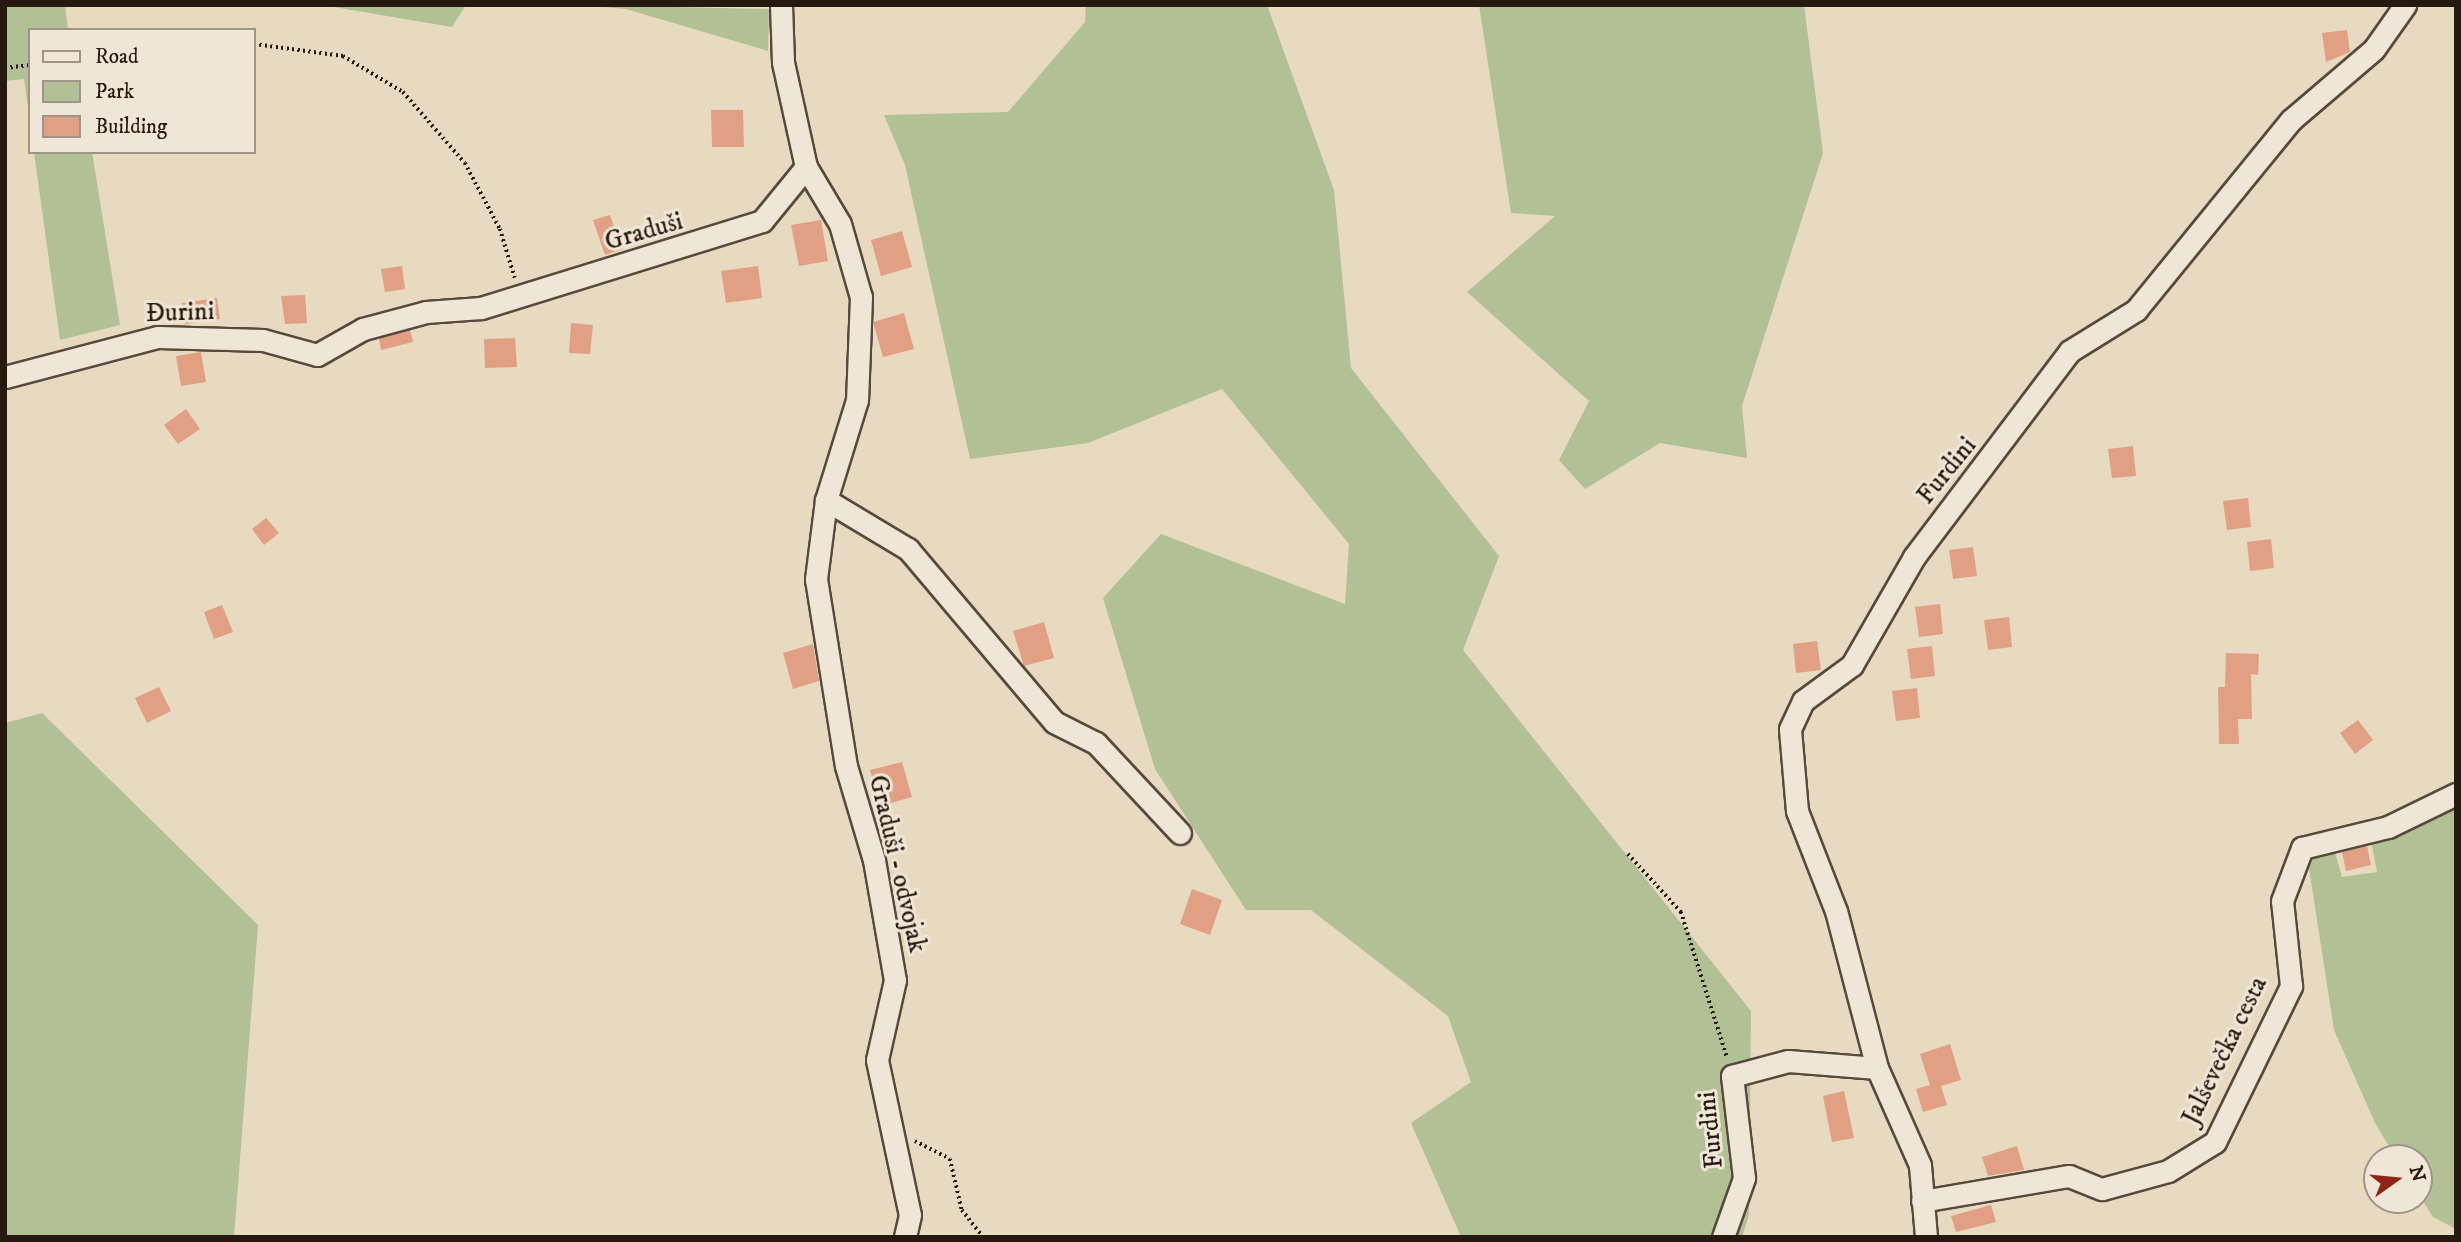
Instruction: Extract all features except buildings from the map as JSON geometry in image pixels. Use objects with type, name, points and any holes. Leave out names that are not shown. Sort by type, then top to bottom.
[{"type":"street","points":[[781,5],[783,62],[806,167]]},
{"type":"street","name":"Furdini","points":[[1926,1237],[1912,1142],[1877,1068],[1836,911],[1797,811],[1790,729],[1803,701],[1852,665],[1914,557],[2070,351],[2136,310],[2291,120],[2374,49],[2405,5]]},
{"type":"street","name":"Graduši","points":[[317,355],[363,329],[520,297],[762,221],[806,167]]},
{"type":"street","name":"Graduši - odvojak","points":[[806,167],[840,224],[861,297],[857,400],[826,500],[816,579],[846,766],[873,860],[895,980],[877,1060],[910,1215],[905,1237]]},
{"type":"street","name":"Đurini","points":[[5,377],[158,337],[262,340],[317,355]]},
{"type":"street","points":[[826,500],[908,549],[1054,722],[1097,743],[1180,833]]},
{"type":"street","name":"Jalševečka cesta","points":[[1922,1201],[2069,1176],[2102,1189],[2168,1171],[2215,1142],[2291,986],[2282,901],[2302,848],[2388,827],[2456,794]]},
{"type":"street","name":"Furdini","points":[[1723,1237],[1744,1178],[1732,1076],[1788,1061],[1877,1068]]},
{"type":"path","points":[[256,44],[344,56],[383,76],[417,105],[465,163],[500,229],[520,297]]},
{"type":"path","points":[[5,68],[28,65]]},
{"type":"path","points":[[1628,854],[1681,912],[1732,1076]]},
{"type":"path","points":[[932,1146],[950,1159],[962,1210],[983,1237]]},
{"type":"green space","points":[[5,5],[65,5],[68,28],[28,28],[28,107],[24,79],[5,81]]},
{"type":"green space","points":[[322,5],[466,5],[452,27]]},
{"type":"green space","points":[[582,5],[769,9],[768,51],[626,9]]},
{"type":"green space","points":[[1086,5],[1267,5],[1334,190],[1351,368],[1499,556],[1463,650],[1751,1011],[1749,1215],[1742,1237],[1461,1237],[1411,1123],[1471,1082],[1448,1016],[1311,910],[1246,910],[1155,769],[1103,598],[1161,534],[1345,604],[1349,544],[1222,389],[1088,443],[970,459],[905,165],[884,115],[1008,112],[1085,22]]},
{"type":"green space","points":[[1479,5],[1804,5],[1823,153],[1742,406],[1747,458],[1660,443],[1585,489],[1559,460],[1589,401],[1467,292],[1555,216],[1511,213]]},
{"type":"green space","points":[[34,154],[92,154],[120,325],[60,340]]},
{"type":"green space","points":[[42,713],[258,925],[234,1237],[5,1237],[5,723]]},
{"type":"green space","points":[[2456,798],[2456,1229],[2431,1214],[2433,1144],[2388,1144],[2375,1123],[2334,1030],[2307,855],[2334,849],[2342,877],[2377,872],[2371,841]]}]
